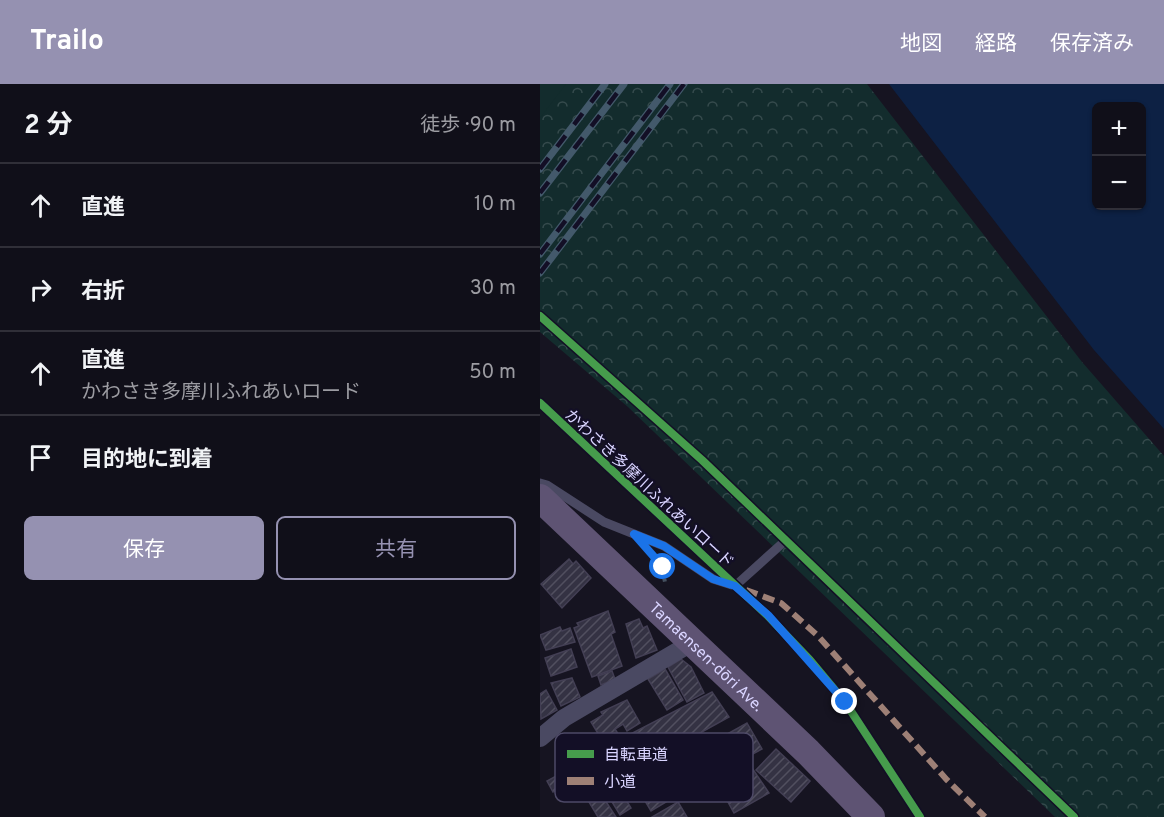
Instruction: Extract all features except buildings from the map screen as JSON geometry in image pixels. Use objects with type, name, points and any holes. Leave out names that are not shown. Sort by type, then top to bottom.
[{"type":"main road","name":"Tamaensen-dōri Ave.","points":[[540,498],[808,752],[871,817]]},
{"type":"street","points":[[540,738],[564,718],[693,642]]},
{"type":"lane","points":[[540,483],[548,485],[604,522],[664,546],[713,579],[735,586],[786,540]]},
{"type":"path","points":[[634,534],[663,567],[664,581],[671,590]]},
{"type":"green space","points":[[540,84],[867,84],[1082,362],[1164,456],[1164,817],[1055,817],[628,407],[540,332]]},
{"type":"green space","points":[[540,84],[566,84],[540,118]]},
{"type":"water","points":[[889,84],[1164,84],[1164,429],[1094,350]]},
{"type":"railway","points":[[540,169],[605,84]]},
{"type":"railway","points":[[540,193],[624,84]]},
{"type":"railway","points":[[540,254],[670,84]]},
{"type":"railway","points":[[540,273],[684,84]]},
{"type":"marked path","points":[[746,590],[781,603],[818,636],[947,780],[985,817]]},
{"type":"cycle path","points":[[540,316],[702,460],[1074,817]]},
{"type":"cycle path","name":"かわさき多摩川ふれあいロード","points":[[540,403],[767,615],[810,660],[845,702],[920,817]]},
{"type":"route","points":[[663,567],[634,534],[664,546],[713,579],[735,586],[768,615],[845,702]]}]
